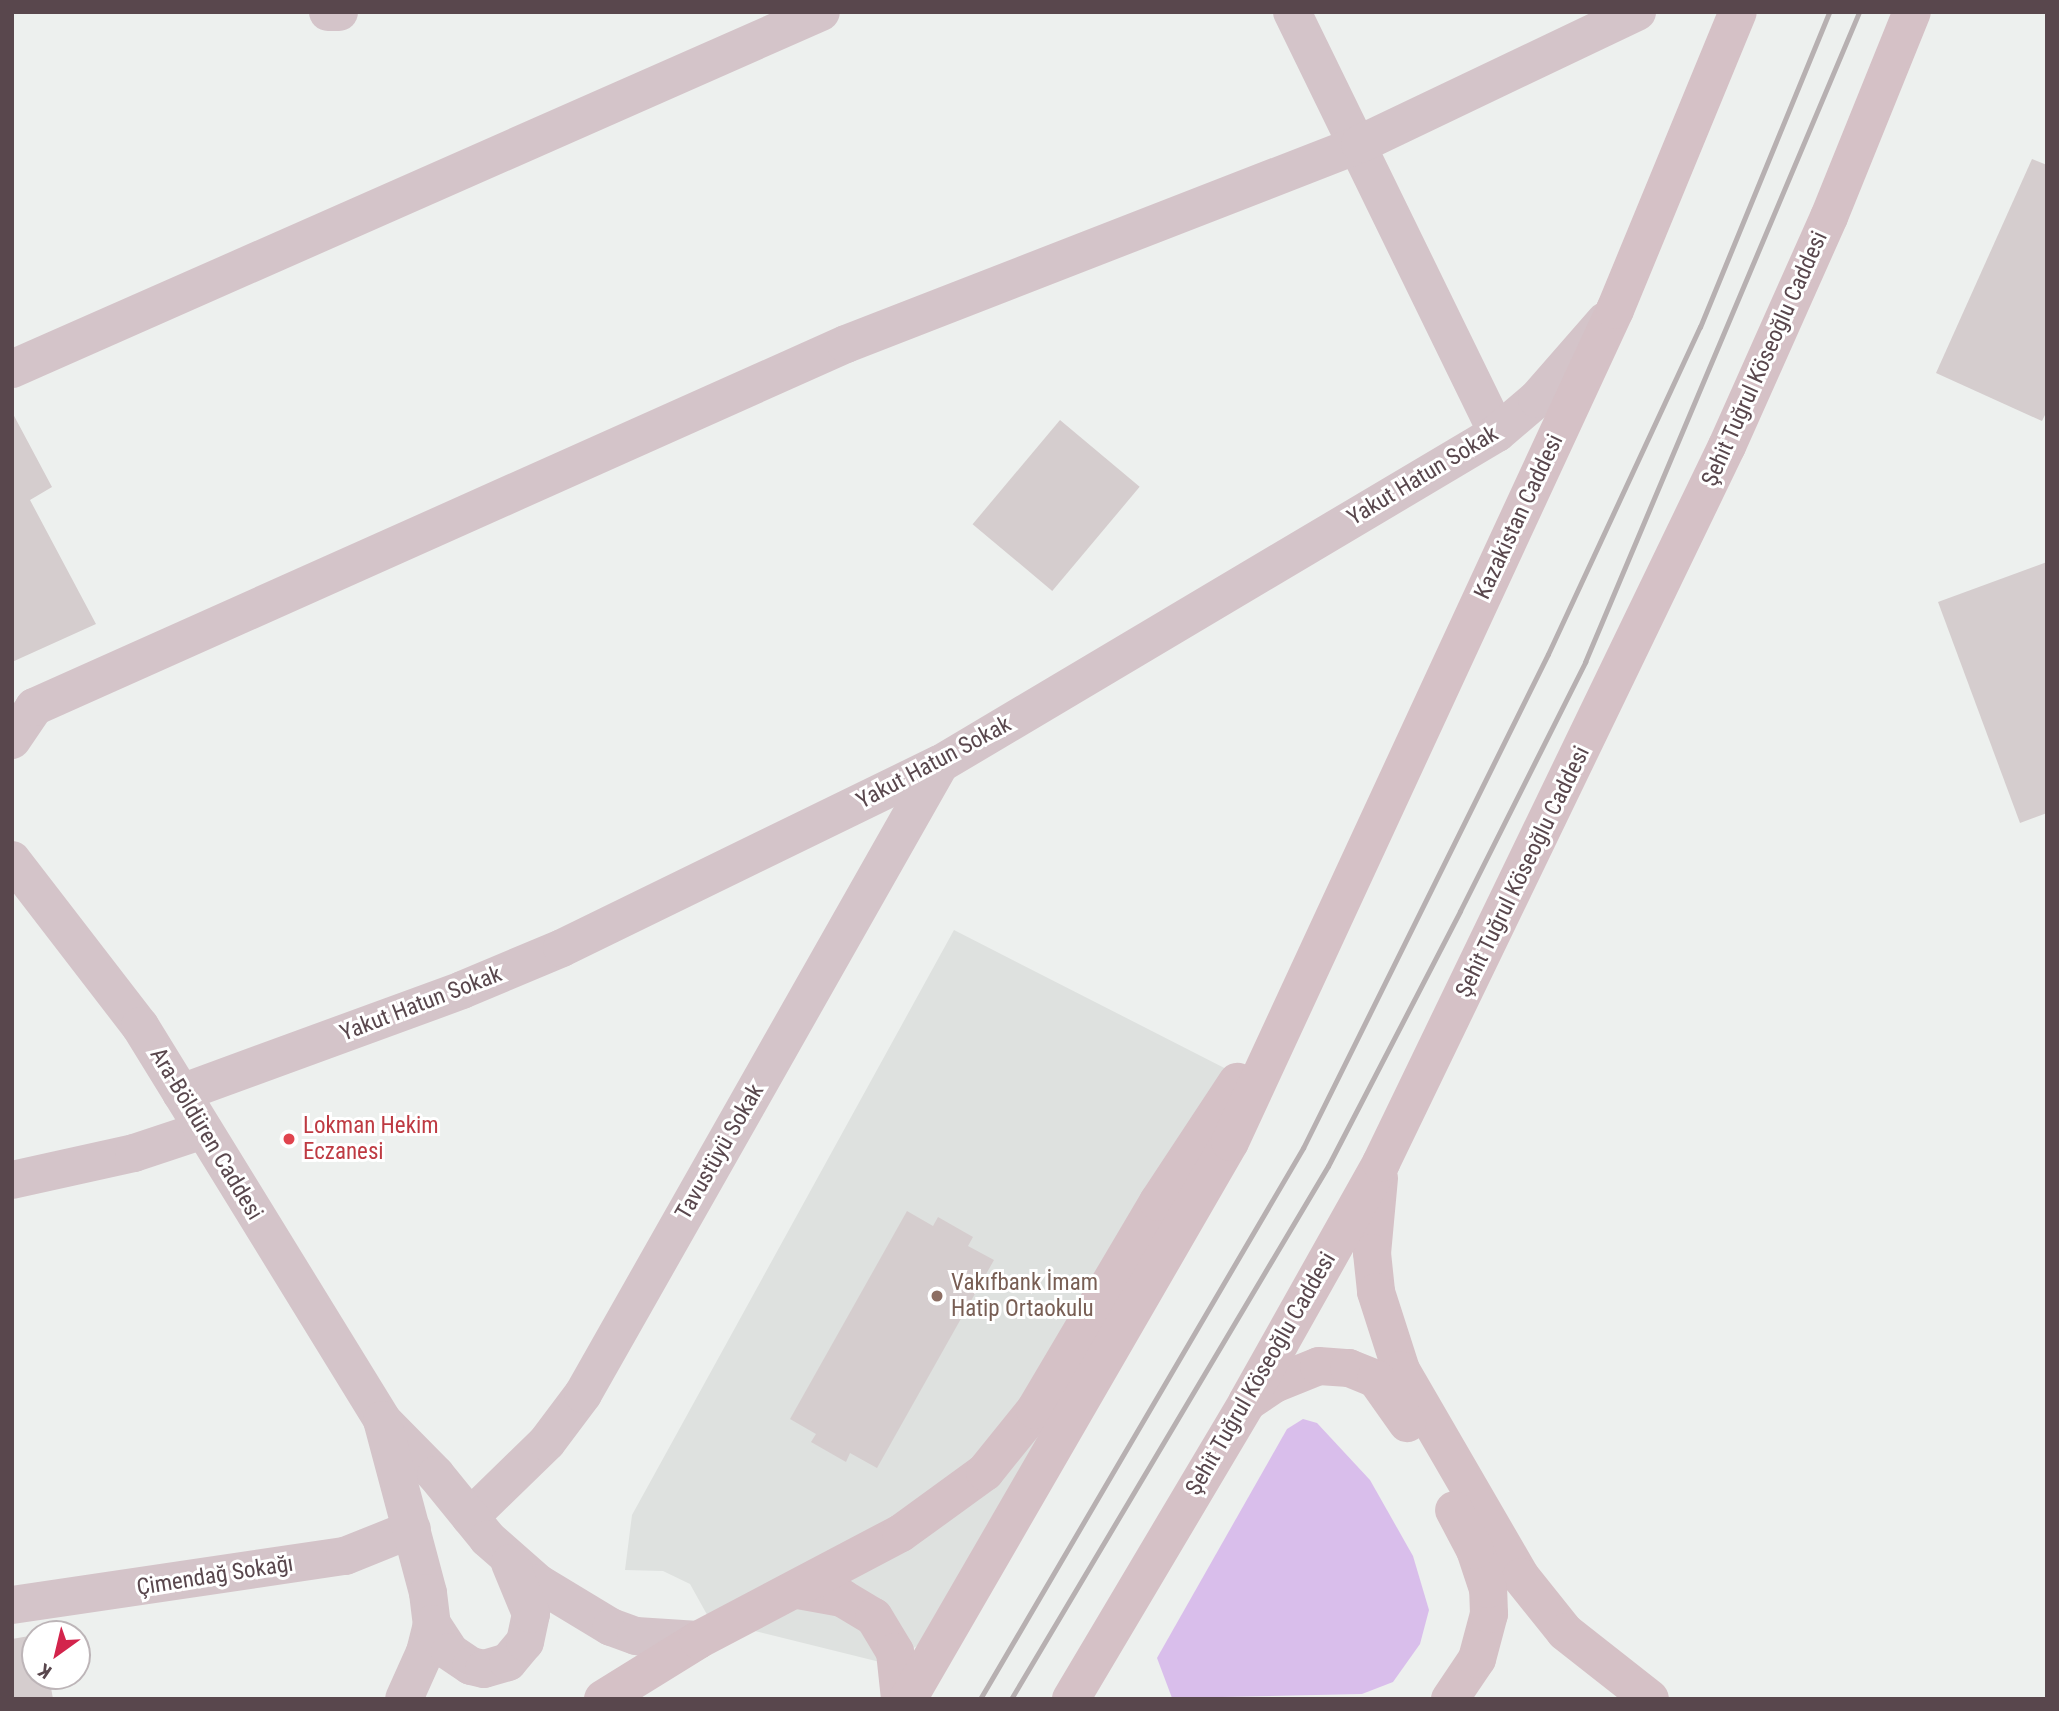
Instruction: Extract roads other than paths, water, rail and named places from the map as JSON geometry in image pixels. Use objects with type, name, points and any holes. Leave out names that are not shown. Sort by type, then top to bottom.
[{"type":"main road","name":"Kazakistan Caddesi","points":[[1286,1016],[1615,310],[1738,12]]},
{"type":"main road","name":"Şehit Tuğrul Köseoğlu Caddesi","points":[[1071,1699],[1247,1402],[1381,1164],[1727,446],[1829,217],[1912,12]]},
{"type":"main road","points":[[603,1699],[698,1640],[798,1590],[926,1518],[985,1472],[1010,1445],[1173,1179],[1286,1016]]},
{"type":"main road","points":[[908,1699],[1200,1198],[1286,1016]]},
{"type":"main road","points":[[1381,1164],[1372,1253],[1385,1328],[1401,1370],[1521,1577],[1565,1632],[1650,1699]]},
{"type":"main road","points":[[1247,1402],[1274,1384],[1319,1366],[1349,1368],[1376,1380],[1396,1403],[1475,1550],[1488,1589],[1489,1614],[1477,1659],[1450,1699]]},
{"type":"main road","points":[[798,1590],[842,1598],[874,1617],[895,1652],[900,1699]]},
{"type":"street","points":[[328,12],[339,12]]},
{"type":"street","points":[[12,369],[821,12]]},
{"type":"street","points":[[1293,12],[1360,144],[1497,433]]},
{"type":"street","points":[[12,740],[34,707],[846,344],[1360,144],[1637,12]]},
{"type":"street","name":"Yakut Hatun Sokak","points":[[181,1093],[562,948],[940,764],[1497,433],[1537,399],[1615,310]]},
{"type":"street","name":"Tavustüyü Sokak","points":[[470,1517],[547,1442],[583,1394],[940,764]]},
{"type":"street","name":"Ara-Böldüren Caddesi","points":[[12,860],[140,1026],[382,1420],[412,1448],[509,1561],[611,1627],[636,1636],[698,1640]]},
{"type":"street","points":[[12,1180],[134,1153],[203,1130]]},
{"type":"street","name":"Ara-Böldüren Caddesi","points":[[382,1420],[412,1529],[432,1624],[425,1652],[404,1699]]},
{"type":"street","name":"Çimendağ Sokağı","points":[[12,1605],[345,1556],[412,1529]]},
{"type":"street","points":[[432,1624],[450,1652],[471,1666],[484,1669],[508,1661],[525,1642],[531,1614],[509,1561]]},
{"type":"railway","points":[[980,1699],[1303,1148],[1548,654],[1700,327],[1829,12]]},
{"type":"railway","points":[[1011,1699],[1328,1166],[1460,911],[1585,662],[1859,12]]},
{"type":"place","name":"Lokman Hekim Eczanesi","points":[[289,1139]]},
{"type":"place","name":"Vakıfbank İmam Hatip Ortaokulu","points":[[937,1296]]}]
